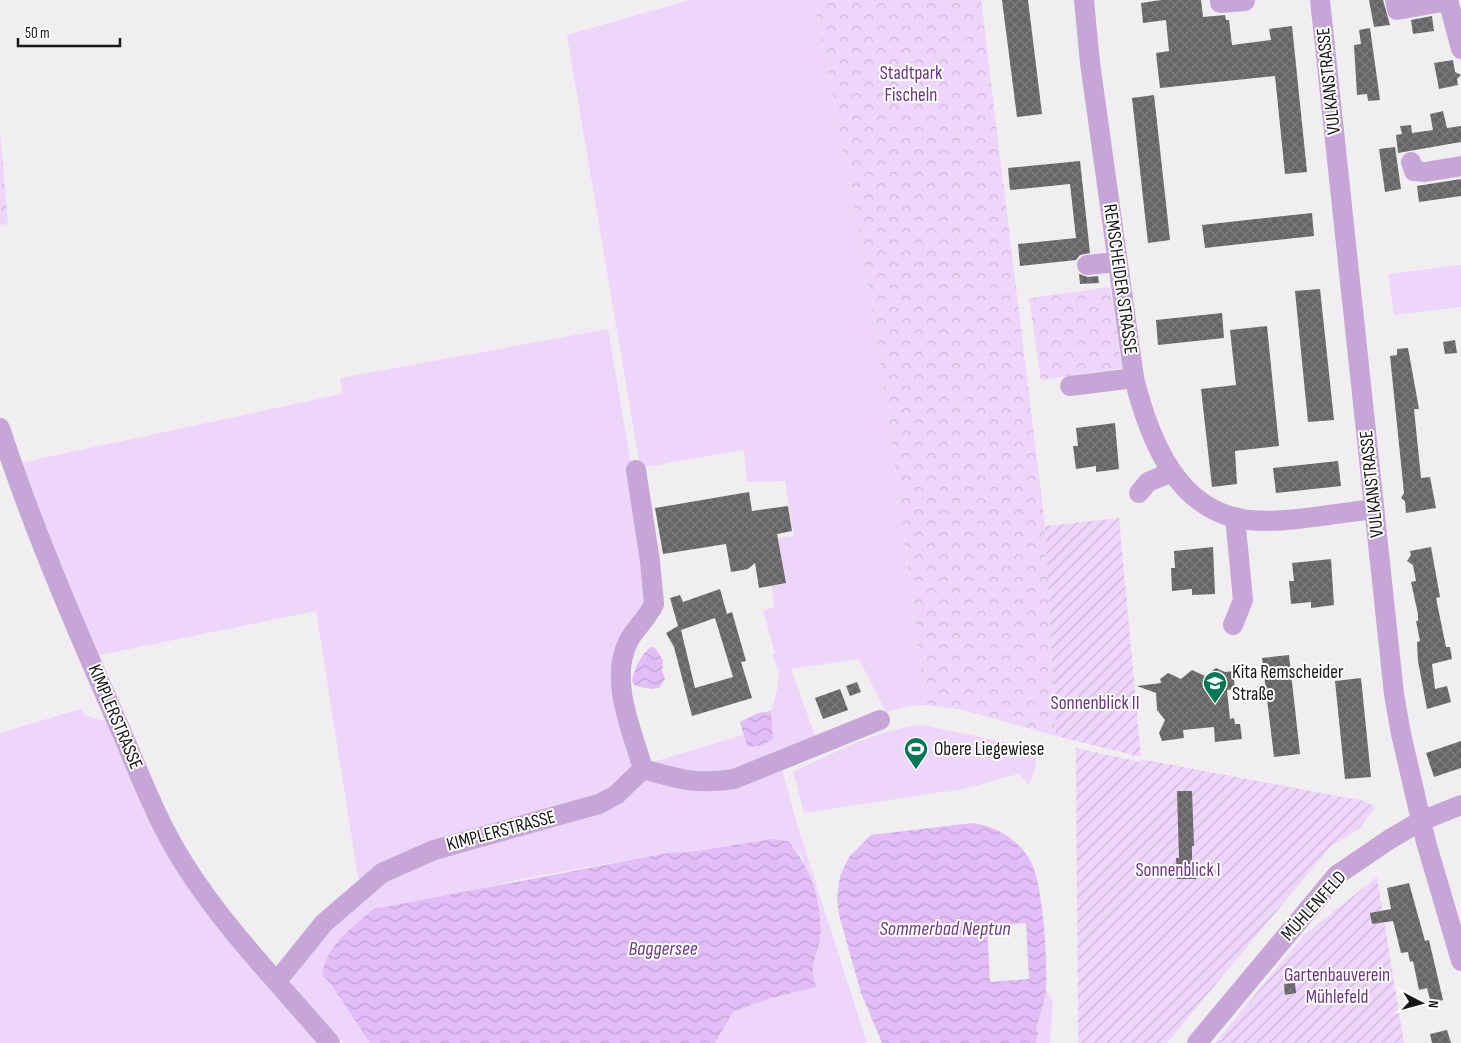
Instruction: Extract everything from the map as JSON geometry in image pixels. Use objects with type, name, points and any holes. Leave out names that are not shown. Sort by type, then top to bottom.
[{"type":"street","name":"REMSCHEIDER STRASSE","points":[[1084,0],[1090,63],[1134,378],[1143,413],[1155,442],[1172,472],[1182,486],[1194,497],[1235,517],[1270,520],[1374,509]]},
{"type":"street","points":[[1220,0],[1220,3],[1245,1]]},
{"type":"street","name":"VULKANSTRASSE","points":[[1320,0],[1394,694],[1421,821],[1437,884],[1461,961]]},
{"type":"street","points":[[1395,0],[1397,10],[1448,1],[1461,50]]},
{"type":"street","points":[[1411,162],[1414,171],[1425,172],[1461,166]]},
{"type":"street","points":[[1087,266],[1117,262]]},
{"type":"street","points":[[1070,386],[1134,378]]},
{"type":"street","name":"KIMPLERSTRASSE","points":[[0,428],[18,484],[97,676],[162,823],[204,894],[330,1043]]},
{"type":"street","points":[[636,470],[650,562],[654,604],[629,640],[623,655],[620,676],[624,702],[643,769],[674,779],[708,783],[734,779],[880,720]]},
{"type":"street","points":[[1139,493],[1148,482],[1172,472]]},
{"type":"street","points":[[1233,625],[1243,600],[1235,517]]},
{"type":"street","name":"KIMPLERSTRASSE","points":[[277,981],[324,923],[382,873],[434,850],[599,804],[616,795],[643,769]]},
{"type":"street","name":"MÜHLENFELD","points":[[1197,1043],[1337,875],[1390,839],[1421,821],[1461,805]]},
{"type":"green space","points":[[690,0],[814,0],[865,264],[889,421],[926,705],[910,706],[886,712],[859,659],[791,669],[817,741],[709,779],[653,762],[743,735],[747,747],[773,739],[771,711],[777,691],[779,672],[772,654],[775,653],[763,611],[774,607],[772,586],[786,583],[778,538],[794,536],[785,481],[747,482],[744,450],[640,468],[567,35]]},
{"type":"green space","name":"Stadtpark Fischeln","points":[[814,0],[981,0],[1045,526],[1056,736],[959,709],[926,705],[889,421],[865,264]]},
{"type":"green space","points":[[0,131],[8,224],[0,225]]},
{"type":"green space","points":[[1461,265],[1461,307],[1394,315],[1388,274]]},
{"type":"green space","points":[[1110,287],[1122,368],[1041,380],[1029,298]]},
{"type":"green space","points":[[608,329],[645,548],[650,604],[626,638],[635,758],[633,772],[613,792],[364,882],[358,878],[316,611],[95,656],[20,463],[342,394],[340,378]]},
{"type":"green space","name":"Sonnenblick II","points":[[1119,518],[1141,757],[1056,736],[1045,526]]},
{"type":"green space","points":[[80,709],[87,716],[112,723],[158,829],[323,1043],[0,1043],[0,733]]},
{"type":"green space","name":"Obere Liegewiese","points":[[922,725],[1037,749],[1035,769],[1029,785],[1019,774],[961,789],[804,813],[793,772],[840,750],[888,731]]},
{"type":"green space","name":"Sonnenblick I","points":[[1076,748],[1141,762],[1141,759],[1364,801],[1375,807],[1360,828],[1331,846],[1167,1043],[1078,1043]]},
{"type":"green space","points":[[781,765],[796,821],[867,1043],[715,1043],[733,1012],[772,998],[816,987],[813,968],[820,938],[802,856],[788,841],[771,839],[697,851],[667,853],[521,879],[469,892],[322,975],[330,983],[370,1043],[343,1043],[291,985],[293,965],[385,876],[640,778]]},
{"type":"green space","name":"Gartenbauverein Mühlefeld","points":[[1377,877],[1404,1043],[1215,1043],[1304,935]]},
{"type":"green space","points":[[1046,989],[1053,1002],[1050,1043],[1036,1043],[1038,1033],[1036,1030]]},
{"type":"water","points":[[651,647],[655,648],[663,660],[662,671],[665,679],[659,688],[652,689],[635,686],[632,681],[636,667]]},
{"type":"water","points":[[771,711],[773,739],[762,745],[747,747],[740,722],[758,713]]},
{"type":"water","name":"Sommerbad Neptun","points":[[972,823],[990,827],[1015,842],[1022,848],[1032,864],[1036,875],[1044,925],[1046,989],[1036,1030],[1038,1032],[1036,1043],[882,1043],[861,993],[839,915],[837,898],[840,876],[849,857],[871,835]]},
{"type":"water","name":"Baggersee","points":[[771,839],[788,841],[796,851],[809,873],[817,899],[820,925],[819,942],[813,968],[816,987],[772,998],[733,1012],[715,1043],[370,1043],[330,983],[322,975],[328,955],[334,946],[349,930],[374,909],[667,853],[697,851]]},
{"type":"pier","points":[[1026,923],[1029,979],[990,982],[987,926]]},
{"type":"building","points":[[1002,0],[1028,0],[1042,114],[1017,117]]},
{"type":"building","points":[[1161,0],[1201,0],[1203,17],[1225,15],[1226,20],[1229,20],[1232,45],[1271,40],[1269,29],[1292,26],[1307,172],[1285,174],[1275,76],[1160,88],[1156,53],[1169,51],[1166,20],[1143,23],[1141,3]]},
{"type":"building","points":[[1369,0],[1383,0],[1390,25],[1374,27]]},
{"type":"building","points":[[1432,16],[1434,31],[1413,34],[1411,20]]},
{"type":"building","points":[[1370,28],[1380,100],[1368,101],[1367,94],[1357,95],[1354,45],[1361,44],[1359,30]]},
{"type":"building","points":[[1453,60],[1455,72],[1461,75],[1457,79],[1458,85],[1439,89],[1434,63]]},
{"type":"building","points":[[1154,95],[1170,240],[1148,243],[1132,98]]},
{"type":"building","points":[[1443,111],[1447,128],[1461,126],[1461,142],[1398,153],[1396,135],[1402,134],[1400,126],[1411,125],[1412,133],[1433,130],[1430,114]]},
{"type":"building","points":[[1395,147],[1401,189],[1385,192],[1379,149]]},
{"type":"building","points":[[1080,161],[1090,253],[1080,255],[1076,260],[1020,266],[1018,244],[1076,238],[1070,184],[1010,190],[1008,168]]},
{"type":"building","points":[[1461,179],[1461,196],[1419,202],[1417,186]]},
{"type":"building","points":[[1312,213],[1314,236],[1205,248],[1202,225]]},
{"type":"building","points":[[1079,274],[1088,277],[1098,276],[1099,283],[1080,284]]},
{"type":"building","points":[[1320,289],[1334,420],[1308,422],[1295,291]]},
{"type":"building","points":[[1222,313],[1224,338],[1158,345],[1156,320]]},
{"type":"building","points":[[1267,326],[1279,446],[1235,451],[1237,484],[1212,487],[1201,389],[1236,385],[1230,330]]},
{"type":"building","points":[[1455,340],[1457,353],[1445,354],[1443,342]]},
{"type":"building","points":[[1408,348],[1419,409],[1414,409],[1421,478],[1430,477],[1436,508],[1406,513],[1405,501],[1401,498],[1404,493],[1390,356],[1397,355],[1397,349]]},
{"type":"building","points":[[1115,423],[1119,469],[1096,472],[1096,466],[1076,469],[1073,446],[1078,446],[1076,428]]},
{"type":"building","points":[[1338,461],[1341,486],[1276,493],[1273,468]]},
{"type":"building","points":[[749,492],[752,511],[788,506],[792,531],[777,534],[786,583],[759,588],[755,563],[748,569],[731,572],[726,544],[663,554],[655,508]]},
{"type":"building","points":[[1213,547],[1215,594],[1192,595],[1192,589],[1172,591],[1171,568],[1175,568],[1174,551]]},
{"type":"building","points":[[1431,547],[1440,597],[1436,598],[1446,647],[1450,647],[1452,659],[1432,664],[1435,689],[1447,686],[1451,702],[1427,709],[1418,661],[1417,642],[1420,641],[1416,621],[1418,621],[1418,614],[1411,582],[1416,581],[1413,565],[1407,561],[1411,555],[1410,551]]},
{"type":"building","points":[[1331,559],[1334,605],[1311,608],[1311,602],[1291,604],[1289,581],[1294,581],[1292,563]]},
{"type":"building","points":[[720,589],[727,614],[732,612],[746,661],[741,662],[752,698],[692,716],[674,647],[666,633],[678,626],[670,598],[680,595],[683,602]],"holes":[[[715,618],[733,677],[695,688],[681,630]]]},
{"type":"building","points":[[1289,655],[1300,754],[1274,757],[1262,658]]},
{"type":"building","points":[[1216,668],[1225,672],[1233,671],[1235,689],[1227,690],[1230,719],[1234,718],[1235,724],[1240,724],[1242,739],[1215,742],[1214,727],[1183,730],[1184,738],[1162,741],[1159,733],[1165,720],[1157,710],[1156,693],[1137,686],[1161,683],[1160,679],[1168,673],[1181,679],[1192,670],[1205,676]]},
{"type":"building","points":[[1361,678],[1371,777],[1345,779],[1335,681]]},
{"type":"building","points":[[857,682],[861,692],[850,696],[846,686]]},
{"type":"building","points":[[840,689],[848,710],[823,719],[815,698]]},
{"type":"building","points":[[1461,741],[1461,768],[1434,777],[1426,753]]},
{"type":"building","points":[[1177,791],[1192,791],[1194,846],[1192,846],[1192,869],[1196,869],[1196,879],[1177,879],[1176,858],[1179,858]]},
{"type":"building","points":[[1409,883],[1425,941],[1429,940],[1443,1000],[1431,1003],[1427,988],[1419,990],[1413,961],[1410,962],[1408,952],[1401,953],[1393,921],[1372,924],[1370,913],[1391,909],[1387,888]]},
{"type":"building","points":[[1295,983],[1296,993],[1285,995],[1284,984]]},
{"type":"building","points":[[1447,1030],[1451,1043],[1432,1043],[1430,1034]]},
{"type":"place","name":"Kita Remscheider Straße","points":[[1215,704]]},
{"type":"place","name":"Obere Liegewiese","points":[[916,770]]}]
